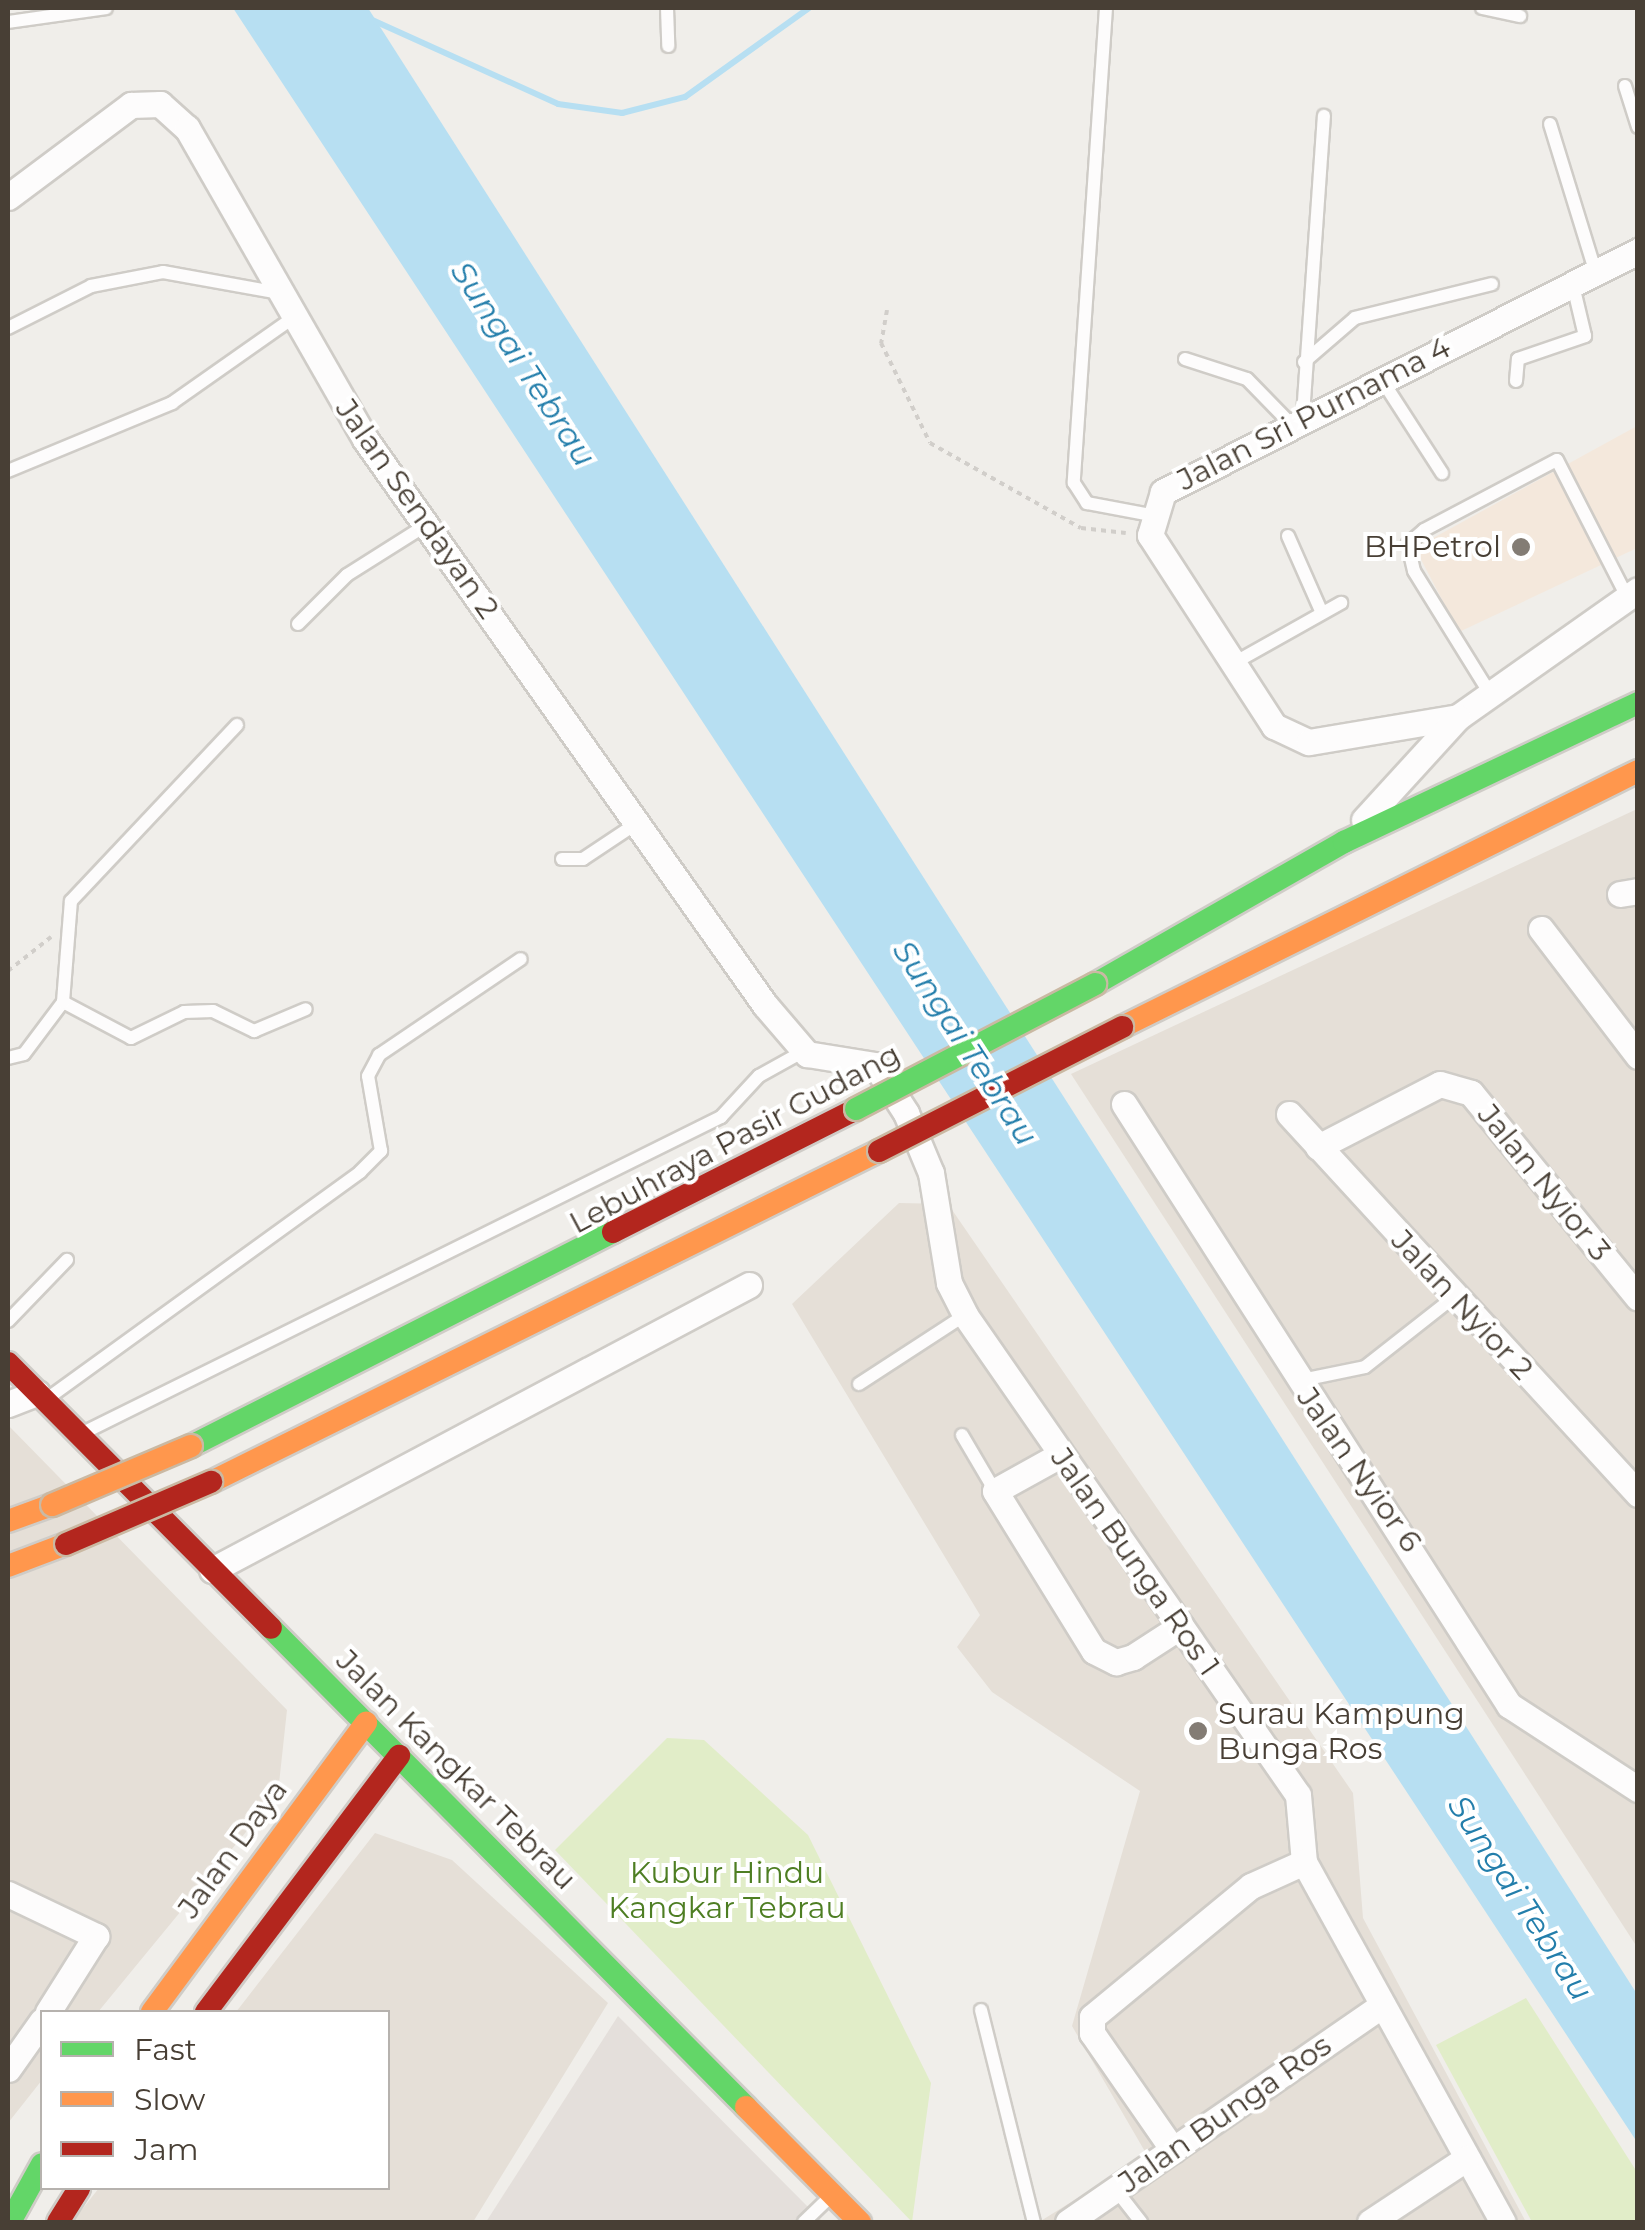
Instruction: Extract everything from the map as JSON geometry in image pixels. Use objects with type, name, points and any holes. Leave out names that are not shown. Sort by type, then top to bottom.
[{"type":"main road","name":"Lebuhraya Pasir Gudang","points":[[8,1520],[191,1446],[1095,984],[1344,842],[1638,703]]},
{"type":"main road","points":[[8,1566],[211,1482],[1638,771]]},
{"type":"main road","name":"Jalan Kangkar Tebrau","points":[[8,1362],[860,2222]]},
{"type":"main road","points":[[298,1655],[325,1712],[324,1777]]},
{"type":"main road","name":"Jalan Daya","points":[[153,2010],[366,1723]]},
{"type":"main road","points":[[207,2010],[399,1756]]},
{"type":"main road","points":[[357,1808],[412,1794],[452,1809]]},
{"type":"main road","points":[[165,2010],[180,2001],[187,2010]]},
{"type":"main road","points":[[10,2222],[40,2168]]},
{"type":"main road","points":[[58,2222],[77,2190]]},
{"type":"street","name":"Jalan Sendayan 2","points":[[8,198],[131,104],[160,104],[187,128],[293,318],[428,524],[804,1051]]},
{"type":"street","name":"Jalan Sri Purnama 4","points":[[1151,525],[1163,492],[1296,418],[1638,250]]},
{"type":"street","points":[[1151,525],[1274,726],[1310,742],[1458,716]]},
{"type":"street","points":[[1344,842],[1458,716],[1632,592]]},
{"type":"street","points":[[1542,929],[1638,1056]]},
{"type":"street","name":"Jalan Bunga Ros 1","points":[[804,1051],[875,1065],[906,1113],[931,1173],[949,1283],[965,1315],[1298,1795],[1304,1862],[1503,2222]]},
{"type":"street","name":"Jalan Nyior 3","points":[[1318,1147],[1440,1084],[1470,1092],[1638,1298]]},
{"type":"street","name":"Jalan Nyior 6","points":[[1124,1104],[1509,1705],[1638,1789]]},
{"type":"street","name":"Jalan Nyior 2","points":[[1289,1114],[1638,1494]]},
{"type":"street","points":[[212,1570],[749,1285]]},
{"type":"street","points":[[8,1404],[41,1396]]},
{"type":"street","points":[[1060,1455],[995,1491],[1094,1651],[1116,1662],[1132,1658],[1181,1626]]},
{"type":"street","points":[[1173,2150],[1092,2032],[1092,2017],[1251,1886],[1304,1862]]},
{"type":"street","points":[[8,1894],[52,1909],[93,1930],[97,1942],[49,2010]]},
{"type":"street","name":"Jalan Bunga Ros","points":[[1068,2222],[1382,2004]]},
{"type":"street","points":[[8,2069],[40,2023]]},
{"type":"street","points":[[1370,2222],[1467,2158]]},
{"type":"lane","points":[[8,22],[106,8]]},
{"type":"lane","points":[[667,8],[668,46]]},
{"type":"lane","points":[[1106,8],[1074,482],[1087,503],[1151,525]]},
{"type":"lane","points":[[1482,8],[1520,16]]},
{"type":"lane","points":[[1625,86],[1638,127]]},
{"type":"lane","points":[[1296,418],[1324,116]]},
{"type":"lane","points":[[1516,381],[1518,360],[1585,336],[1584,275],[1550,124]]},
{"type":"lane","points":[[8,328],[90,286],[163,272],[282,294]]},
{"type":"lane","points":[[1303,364],[1355,318],[1492,284]]},
{"type":"lane","points":[[8,471],[172,403],[293,318]]},
{"type":"lane","points":[[1185,359],[1247,379],[1296,418]]},
{"type":"lane","points":[[1380,378],[1442,472]]},
{"type":"lane","points":[[1489,692],[1414,571],[1408,544],[1424,530],[1557,460],[1632,592]]},
{"type":"lane","points":[[298,624],[347,574],[428,524]]},
{"type":"lane","points":[[1288,536],[1322,613]]},
{"type":"lane","points":[[1234,663],[1342,603]]},
{"type":"lane","points":[[8,1058],[24,1054],[62,1002],[63,928],[71,901],[237,725]]},
{"type":"lane","points":[[562,860],[583,859],[637,822]]},
{"type":"lane","points":[[41,1396],[360,1172],[381,1152],[368,1076],[379,1055],[522,959]]},
{"type":"lane","points":[[62,1002],[131,1038],[184,1012],[214,1011],[254,1031],[306,1009]]},
{"type":"lane","points":[[80,1435],[722,1118],[759,1076],[804,1051]]},
{"type":"lane","points":[[8,1321],[67,1260]]},
{"type":"lane","points":[[1298,1380],[1365,1367],[1454,1297]]},
{"type":"lane","points":[[858,1384],[965,1315]]},
{"type":"lane","points":[[962,1435],[995,1491]]},
{"type":"lane","points":[[981,2010],[1034,2222]]},
{"type":"lane","points":[[1116,2190],[1142,2222]]},
{"type":"lane","points":[[804,2222],[832,2194]]},
{"type":"path","points":[[887,310],[881,343],[930,443],[1081,528],[1151,525]]},
{"type":"path","points":[[8,971],[63,928]]},
{"type":"shaded area","points":[[1637,426],[1637,548],[1459,632],[1415,548]]},
{"type":"shaded area","points":[[1637,809],[1637,1947],[1071,1074]]},
{"type":"shaded area","points":[[899,1203],[948,1204],[1353,1793],[1363,1918],[1526,2222],[1039,2222],[1147,2155],[1072,2026],[1140,1791],[992,1692],[957,1647],[980,1615],[792,1304]]},
{"type":"shaded area","points":[[8,1425],[287,1710],[278,1793],[100,2010],[40,2010],[40,2083],[8,2123]]},
{"type":"shaded area","points":[[375,1833],[452,1860],[608,2003],[473,2222],[72,2222],[97,2190],[390,2190],[390,2010],[238,2010]]},
{"type":"shaded area","points":[[618,2016],[823,2222],[486,2222]]},
{"type":"green space","name":"Kubur Hindu Kangkar Tebrau","points":[[667,1738],[704,1740],[808,1835],[931,2083],[912,2222],[555,1850]]},
{"type":"green space","points":[[1526,1998],[1637,2172],[1637,2222],[1532,2222],[1436,2045]]},
{"type":"water","name":"Sungai Tebrau","points":[[233,8],[368,8],[1637,1994],[1637,2142]]},
{"type":"waterway","points":[[370,19],[558,104],[622,113],[685,97],[809,8]]},
{"type":"traffic: fast","points":[[1095,984],[1344,842],[1638,703]]},
{"type":"traffic: fast","points":[[856,1109],[1095,984]]},
{"type":"traffic: fast","points":[[191,1446],[613,1232]]},
{"type":"traffic: fast","points":[[271,1628],[746,2107]]},
{"type":"traffic: fast","points":[[10,2222],[40,2168]]},
{"type":"traffic: slow","points":[[1122,1027],[1638,771]]},
{"type":"traffic: slow","points":[[211,1482],[879,1151]]},
{"type":"traffic: slow","points":[[52,1505],[191,1446]]},
{"type":"traffic: slow","points":[[8,1521],[52,1505]]},
{"type":"traffic: slow","points":[[8,1566],[66,1544]]},
{"type":"traffic: slow","points":[[153,2010],[366,1723]]},
{"type":"traffic: slow","points":[[746,2107],[860,2222]]},
{"type":"traffic: jam","points":[[879,1151],[1122,1027]]},
{"type":"traffic: jam","points":[[613,1232],[856,1109]]},
{"type":"traffic: jam","points":[[8,1363],[271,1628]]},
{"type":"traffic: jam","points":[[66,1544],[211,1482]]},
{"type":"traffic: jam","points":[[208,2010],[399,1756]]},
{"type":"traffic: jam","points":[[58,2222],[78,2190]]},
{"type":"place","name":"BHPetrol","points":[[1521,547]]},
{"type":"place","name":"Surau Kampung Bunga Ros","points":[[1198,1731]]}]
